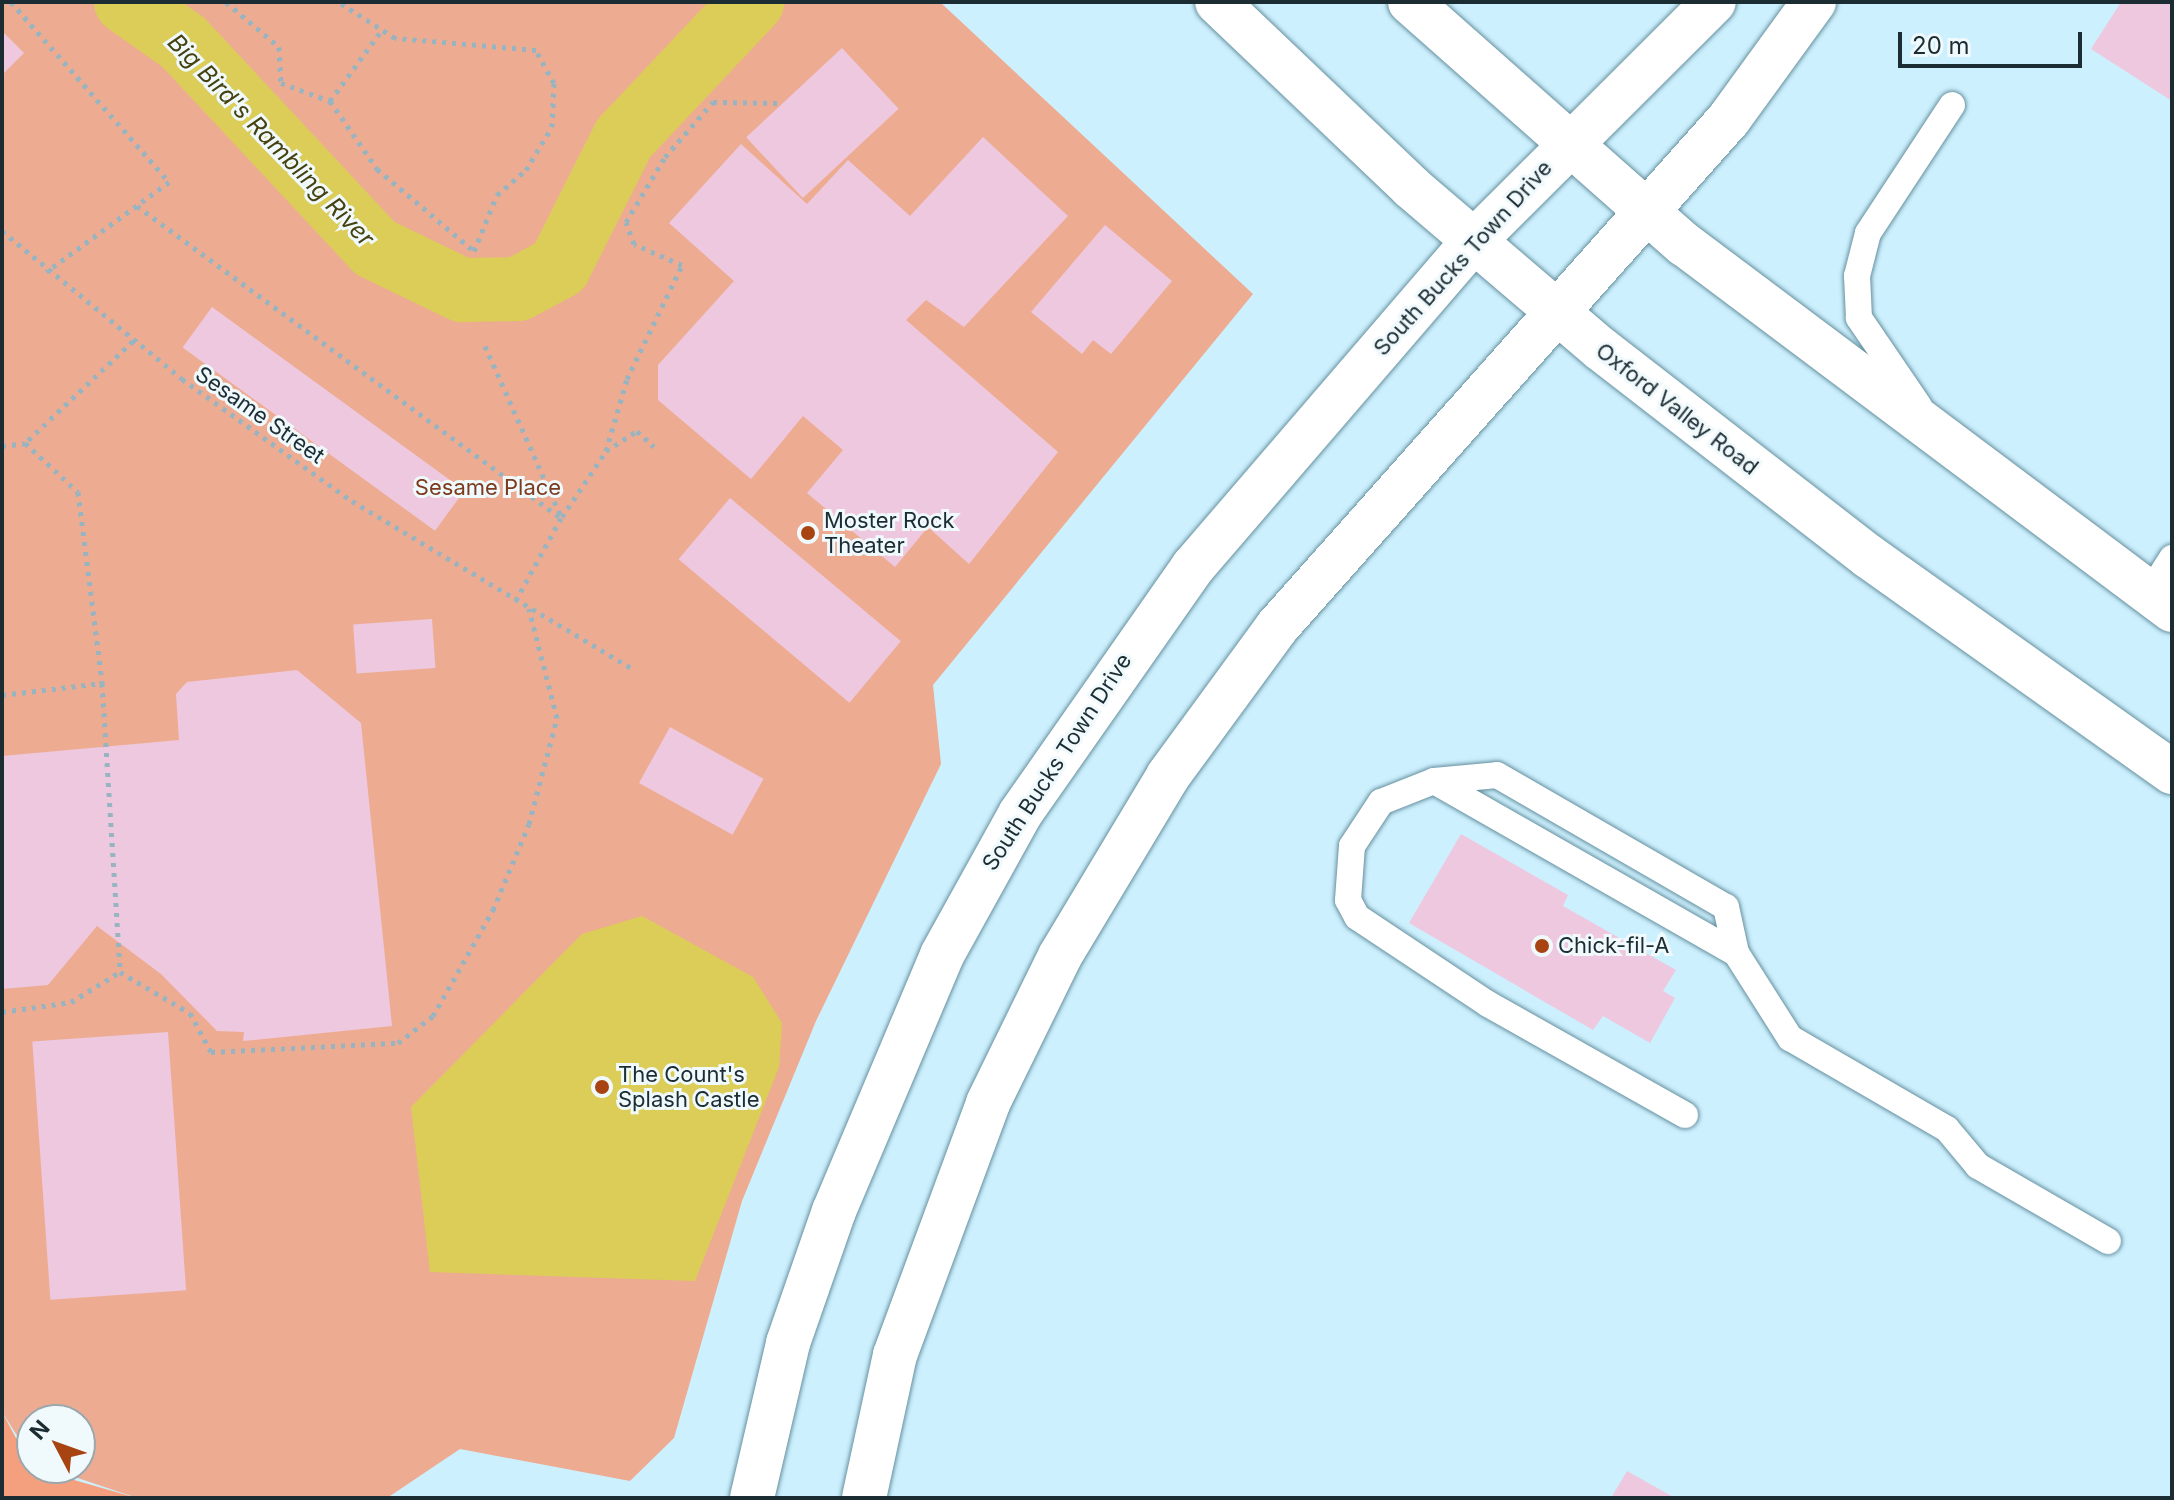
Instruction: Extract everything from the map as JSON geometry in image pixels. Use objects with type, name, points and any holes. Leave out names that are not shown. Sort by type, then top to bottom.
[{"type":"street","name":"Oxford Valley Road","points":[[1217,2],[1473,242],[1555,312],[1868,556],[2172,772]]},
{"type":"street","points":[[1410,2],[1565,145],[1642,210],[1948,449],[2161,602]]},
{"type":"street","name":"South Bucks Town Drive","points":[[752,1498],[788,1343],[834,1211],[980,882],[1131,647],[1193,567],[1473,242],[1565,145],[1714,2]]},
{"type":"street","points":[[864,1498],[895,1355],[988,1103],[1107,874],[1277,627],[1642,210],[1729,119],[1814,2]]},
{"type":"lane","points":[[1948,449],[1859,318],[1857,276],[1868,233],[1952,105]]},
{"type":"lane","points":[[2161,602],[2172,558]]},
{"type":"lane","points":[[1685,1115],[1488,1004],[1357,917],[1349,870],[1362,827],[1381,802],[1434,781],[1497,775],[1726,907],[1736,953],[1790,1038],[1947,1129],[1978,1166],[2108,1241]]},
{"type":"lane","points":[[1434,781],[1736,953]]},
{"type":"path","points":[[11,2],[169,182],[46,272]]},
{"type":"path","points":[[226,2],[279,47],[281,83],[330,101],[377,169],[474,251],[497,195],[526,170],[552,127],[554,83],[536,50],[520,45],[381,31],[339,2]]},
{"type":"path","points":[[330,101],[381,31]]},
{"type":"path","points":[[515,602],[561,518],[606,451],[627,379],[682,265],[634,244],[626,222],[665,157],[713,102],[782,103]]},
{"type":"path","points":[[137,206],[561,518]]},
{"type":"path","name":"Sesame Street","points":[[2,231],[46,272],[133,341],[352,501],[515,602],[633,669]]},
{"type":"path","points":[[2,446],[25,443],[133,341]]},
{"type":"path","points":[[485,346],[561,518]]},
{"type":"path","points":[[606,451],[637,431],[654,447]]},
{"type":"path","points":[[25,443],[78,492],[102,683],[120,972]]},
{"type":"path","points":[[120,972],[190,1013],[211,1052],[398,1043],[433,1016],[493,910],[529,824],[557,718],[529,609]]},
{"type":"path","points":[[2,695],[102,683]]},
{"type":"path","points":[[2,1012],[71,1002],[120,972]]},
{"type":"green space","name":"Sesame Place","points":[[2,2],[940,2],[1253,294],[933,685],[941,764],[816,1021],[742,1201],[674,1438],[630,1481],[460,1449],[387,1498],[137,1498],[95,1484],[96,1404],[16,1404],[16,1434],[2,1412]]},
{"type":"shaded area","name":"The Count's Splash Castle","points":[[642,916],[753,977],[782,1023],[779,1067],[695,1281],[430,1272],[411,1107],[582,934]]},
{"type":"shaded area","points":[[2,1412],[16,1438],[16,1484],[88,1484],[137,1498],[2,1498]]},
{"type":"building","points":[[2121,2],[2172,2],[2172,101],[2091,49]]},
{"type":"building","points":[[2,31],[24,53],[2,75]]},
{"type":"building","points":[[842,48],[899,109],[803,198],[746,137]]},
{"type":"building","points":[[983,137],[1068,216],[964,327],[926,300],[906,320],[1058,452],[969,564],[928,527],[895,567],[807,493],[843,450],[803,416],[751,479],[658,400],[658,365],[734,281],[669,223],[741,144],[807,204],[848,160],[910,216]]},
{"type":"building","points":[[1105,225],[1172,281],[1111,354],[1093,340],[1082,354],[1031,312]]},
{"type":"building","points":[[212,307],[464,490],[435,531],[183,347]]},
{"type":"building","points":[[730,498],[901,641],[849,703],[679,559]]},
{"type":"building","points":[[432,619],[435,668],[357,673],[353,625]]},
{"type":"building","points":[[297,670],[361,723],[392,1026],[243,1041],[244,1032],[217,1031],[161,974],[97,926],[48,985],[2,989],[2,756],[179,740],[176,694],[187,682]]},
{"type":"building","points":[[670,727],[764,779],[733,835],[639,783]]},
{"type":"building","name":"Chick-fil-A","points":[[1461,834],[1568,895],[1563,906],[1676,970],[1663,991],[1675,998],[1650,1043],[1603,1016],[1593,1030],[1409,923]]},
{"type":"building","points":[[168,1032],[186,1290],[50,1300],[32,1041]]},
{"type":"building","points":[[1627,1471],[1675,1498],[1611,1498]]},
{"type":"waterway","name":"Big Bird's Rambling River","points":[[126,2],[183,42],[375,248],[462,290],[518,289],[559,267],[624,138],[752,2]]},
{"type":"place","name":"Moster Rock Theater","points":[[808,533]]},
{"type":"place","name":"Chick-fil-A","points":[[1542,946]]},
{"type":"place","name":"The Count's Splash Castle","points":[[602,1087]]}]
